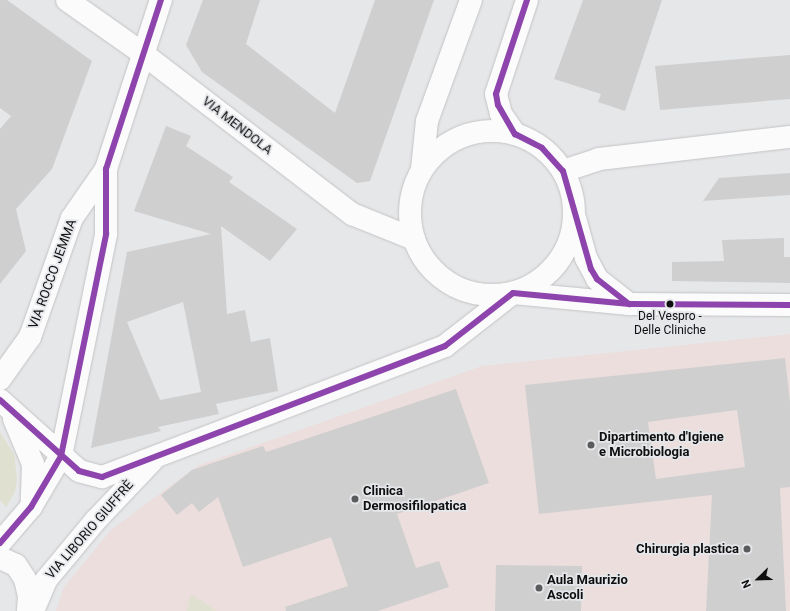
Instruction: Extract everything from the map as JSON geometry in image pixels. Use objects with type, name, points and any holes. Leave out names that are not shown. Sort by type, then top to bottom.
[{"type":"street","name":"VIA MENDOLA","points":[[67,0],[142,53],[352,214],[414,238]]},
{"type":"street","name":"VIA ROCCO JEMMA","points":[[0,542],[31,506],[61,456],[106,234],[106,169],[142,53],[161,0]]},
{"type":"street","points":[[470,0],[427,121],[422,169],[412,196],[410,224],[414,238],[429,266],[453,285],[482,295],[513,293],[629,304],[790,305]]},
{"type":"street","points":[[515,134],[501,114],[496,94],[527,0]]},
{"type":"street","points":[[422,169],[447,144],[462,136],[480,132],[515,134],[542,148],[563,171],[591,269],[597,279],[629,304]]},
{"type":"street","points":[[563,171],[599,159],[790,137]]},
{"type":"street","name":"VIA ROCCO JEMMA","points":[[0,379],[30,337],[72,218],[106,169]]},
{"type":"street","points":[[4,403],[79,471],[102,477],[445,346],[513,293],[538,282],[557,263],[570,239],[574,213]]},
{"type":"street","points":[[4,403],[33,464],[31,506]]},
{"type":"street","name":"VIA LIBORIO GIUFFRÈ","points":[[33,611],[46,580],[96,520],[158,455]]},
{"type":"street","points":[[0,558],[16,565],[25,578],[28,611]]},
{"type":"shaded area","points":[[790,334],[790,611],[56,611],[64,587],[111,530],[197,466],[482,366]]},
{"type":"green space","points":[[0,432],[14,454],[17,479],[15,492],[6,507],[0,500]]},
{"type":"green space","points":[[191,594],[217,611],[187,611]]},
{"type":"building","points":[[0,0],[7,0],[92,61],[52,169],[16,209],[26,251],[0,284],[0,129],[11,116],[0,108]]},
{"type":"building","points":[[203,0],[260,0],[246,44],[335,113],[375,0],[434,0],[370,181],[357,183],[202,72],[186,45]]},
{"type":"building","points":[[583,0],[662,0],[625,111],[598,102],[601,94],[554,79]]},
{"type":"building","points":[[790,55],[790,99],[660,110],[655,66]]},
{"type":"building","points":[[166,126],[191,136],[186,146],[233,177],[229,182],[297,229],[270,261],[221,226],[227,314],[245,310],[251,342],[270,338],[278,391],[216,404],[219,414],[158,427],[161,431],[91,448],[127,252],[211,234],[134,211]],"holes":[[[183,302],[201,392],[160,400],[127,322]]]},
{"type":"building","points":[[790,173],[790,195],[703,201],[719,178]]},
{"type":"building","points":[[784,238],[784,257],[790,257],[790,283],[672,281],[672,262],[724,261],[722,240]]},
{"type":"building","name":"Dipartimento d'Igiene e Microbiologia","points":[[785,358],[790,402],[790,487],[780,488],[786,611],[706,611],[712,495],[539,514],[525,385]],"holes":[[[737,410],[745,467],[656,479],[648,422]]]},
{"type":"building","name":"Clinica Dermosifilopatica","points":[[456,389],[489,483],[397,514],[416,568],[439,561],[449,587],[378,611],[286,611],[285,607],[348,586],[331,537],[243,567],[218,497],[199,512],[192,503],[177,515],[161,495],[192,470],[263,446],[266,452]]},
{"type":"building","name":"Aula Maurizio Ascoli","points":[[496,565],[582,566],[581,611],[495,611]]},
{"type":"transit line","points":[[0,543],[31,507],[61,456],[106,234],[106,169],[161,0]]},
{"type":"transit line","points":[[527,0],[496,94],[498,105],[515,134],[542,148],[563,171],[591,269],[597,279],[629,304]]},
{"type":"transit line","points":[[0,400],[79,471],[102,477],[445,346],[513,293],[629,304],[790,305]]},
{"type":"place","name":"Del Vespro - Delle Cliniche","points":[[670,304]]},
{"type":"place","name":"Dipartimento d'Igiene e Microbiologia","points":[[591,445]]},
{"type":"place","name":"Clinica Dermosifilopatica","points":[[355,499]]},
{"type":"place","name":"Chirurgia plastica","points":[[747,549]]},
{"type":"place","name":"Aula Maurizio Ascoli","points":[[539,588]]}]
